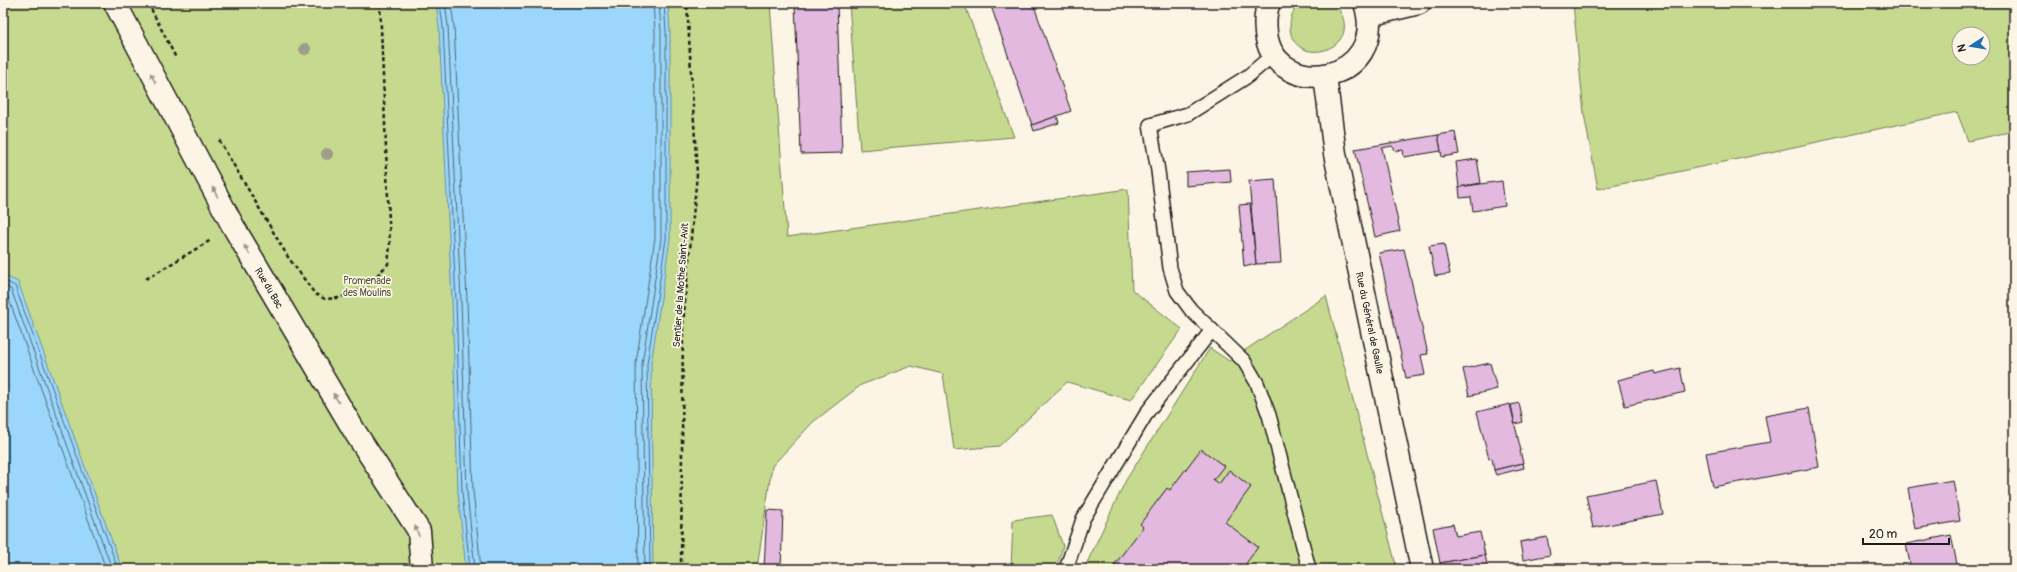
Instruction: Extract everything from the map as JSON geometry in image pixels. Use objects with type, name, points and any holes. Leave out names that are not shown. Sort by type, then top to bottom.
[{"type":"main road","name":"Rue du Bac","points":[[115,3],[233,226],[356,432],[420,531],[422,569]]},
{"type":"main road","points":[[1269,3],[1265,23],[1267,39],[1274,54],[1284,64],[1296,72],[1310,76],[1325,76],[1341,71],[1354,61],[1364,48],[1369,32],[1367,9],[1418,3]]},
{"type":"main road","name":"Rue du Général de Gaulle","points":[[1325,76],[1335,154],[1422,569]]},
{"type":"lane","points":[[1274,54],[1248,76],[1188,114],[1150,125],[1158,171],[1170,268],[1177,291],[1191,310],[1244,361],[1257,383],[1269,415],[1309,569]]},
{"type":"lane","points":[[1066,569],[1083,519],[1148,411],[1212,330]]},
{"type":"path","points":[[148,3],[177,60]]},
{"type":"path","points":[[217,136],[288,257],[315,294],[325,299],[338,298],[365,288],[388,264],[390,246],[380,3]]},
{"type":"path","name":"Sentier de la Mothe Saint-Avit","points":[[681,569],[683,324],[697,174],[688,3]]},
{"type":"path","points":[[146,279],[233,226]]},
{"type":"green space","name":"Promenade des Moulins","points":[[3,3],[770,3],[787,237],[1128,189],[1132,290],[1182,329],[1131,400],[1067,382],[999,446],[954,450],[943,374],[911,366],[861,385],[813,422],[772,466],[757,569],[117,569],[3,376]]},
{"type":"green space","points":[[849,3],[964,3],[1014,137],[860,150]]},
{"type":"green space","points":[[1300,3],[1335,4],[1343,20],[1343,33],[1337,43],[1327,49],[1315,51],[1303,49],[1294,41],[1290,27],[1291,20],[1292,14]]},
{"type":"green space","points":[[1573,3],[2014,3],[2014,131],[1968,141],[1957,112],[1598,189],[1584,114]]},
{"type":"green space","points":[[1326,296],[1397,569],[1084,569],[1126,480],[1210,348],[1229,361]]},
{"type":"green space","points":[[1052,515],[1063,546],[1056,569],[1011,569],[1013,520]]},
{"type":"water","points":[[436,3],[668,3],[670,30],[670,239],[651,364],[653,569],[466,569],[458,493],[452,301],[439,27]]},
{"type":"water","points":[[3,275],[18,282],[122,569],[3,569]]},
{"type":"building","points":[[795,3],[837,3],[842,153],[801,154]]},
{"type":"building","points":[[990,3],[1033,3],[1071,111],[1032,125]]},
{"type":"building","points":[[1057,116],[1059,123],[1034,131],[1032,125]]},
{"type":"building","points":[[1455,132],[1459,154],[1442,157],[1438,135]]},
{"type":"building","points":[[1438,135],[1441,151],[1404,157],[1403,150],[1396,151],[1392,146],[1382,148],[1400,231],[1375,237],[1355,149]]},
{"type":"building","points":[[1477,159],[1481,183],[1459,187],[1456,162]]},
{"type":"building","points":[[1230,169],[1231,182],[1186,186],[1186,172]]},
{"type":"building","points":[[2014,176],[2014,205],[2009,177]]},
{"type":"building","points":[[1275,179],[1281,263],[1256,264],[1249,181]]},
{"type":"building","points":[[1502,181],[1505,206],[1473,211],[1471,197],[1460,198],[1459,187]]},
{"type":"building","points":[[1250,204],[1256,264],[1244,267],[1239,205]]},
{"type":"building","points":[[1444,244],[1450,274],[1435,276],[1429,246]]},
{"type":"building","points":[[1404,249],[1428,354],[1421,355],[1425,375],[1406,378],[1379,253]]},
{"type":"building","points":[[1490,363],[1497,389],[1469,396],[1463,369]]},
{"type":"building","points":[[1680,368],[1685,392],[1625,406],[1618,380],[1654,371],[1655,374]]},
{"type":"building","points":[[1519,403],[1523,422],[1515,424],[1511,405]]},
{"type":"building","points":[[1510,404],[1523,463],[1494,470],[1492,458],[1489,459],[1477,412]]},
{"type":"building","points":[[1809,408],[1819,467],[1713,487],[1706,453],[1770,442],[1765,416]]},
{"type":"building","points":[[1201,449],[1224,466],[1213,480],[1219,484],[1229,470],[1251,487],[1225,522],[1258,547],[1242,569],[1112,568],[1143,527],[1140,524],[1167,488],[1170,490]]},
{"type":"building","points":[[1523,463],[1524,468],[1496,475],[1494,470]]},
{"type":"building","points":[[1953,480],[1960,521],[1915,529],[1908,488]]},
{"type":"building","points":[[1656,481],[1663,514],[1593,528],[1586,495]]},
{"type":"building","points":[[767,510],[783,511],[781,569],[764,569]]},
{"type":"building","points":[[1453,524],[1456,536],[1480,532],[1485,555],[1440,563],[1433,528]]},
{"type":"building","points":[[1951,535],[1958,569],[1911,569],[1906,544]]},
{"type":"building","points":[[1547,537],[1550,555],[1523,560],[1520,542]]},
{"type":"building","points":[[1485,555],[1488,569],[1441,569],[1440,563]]}]
